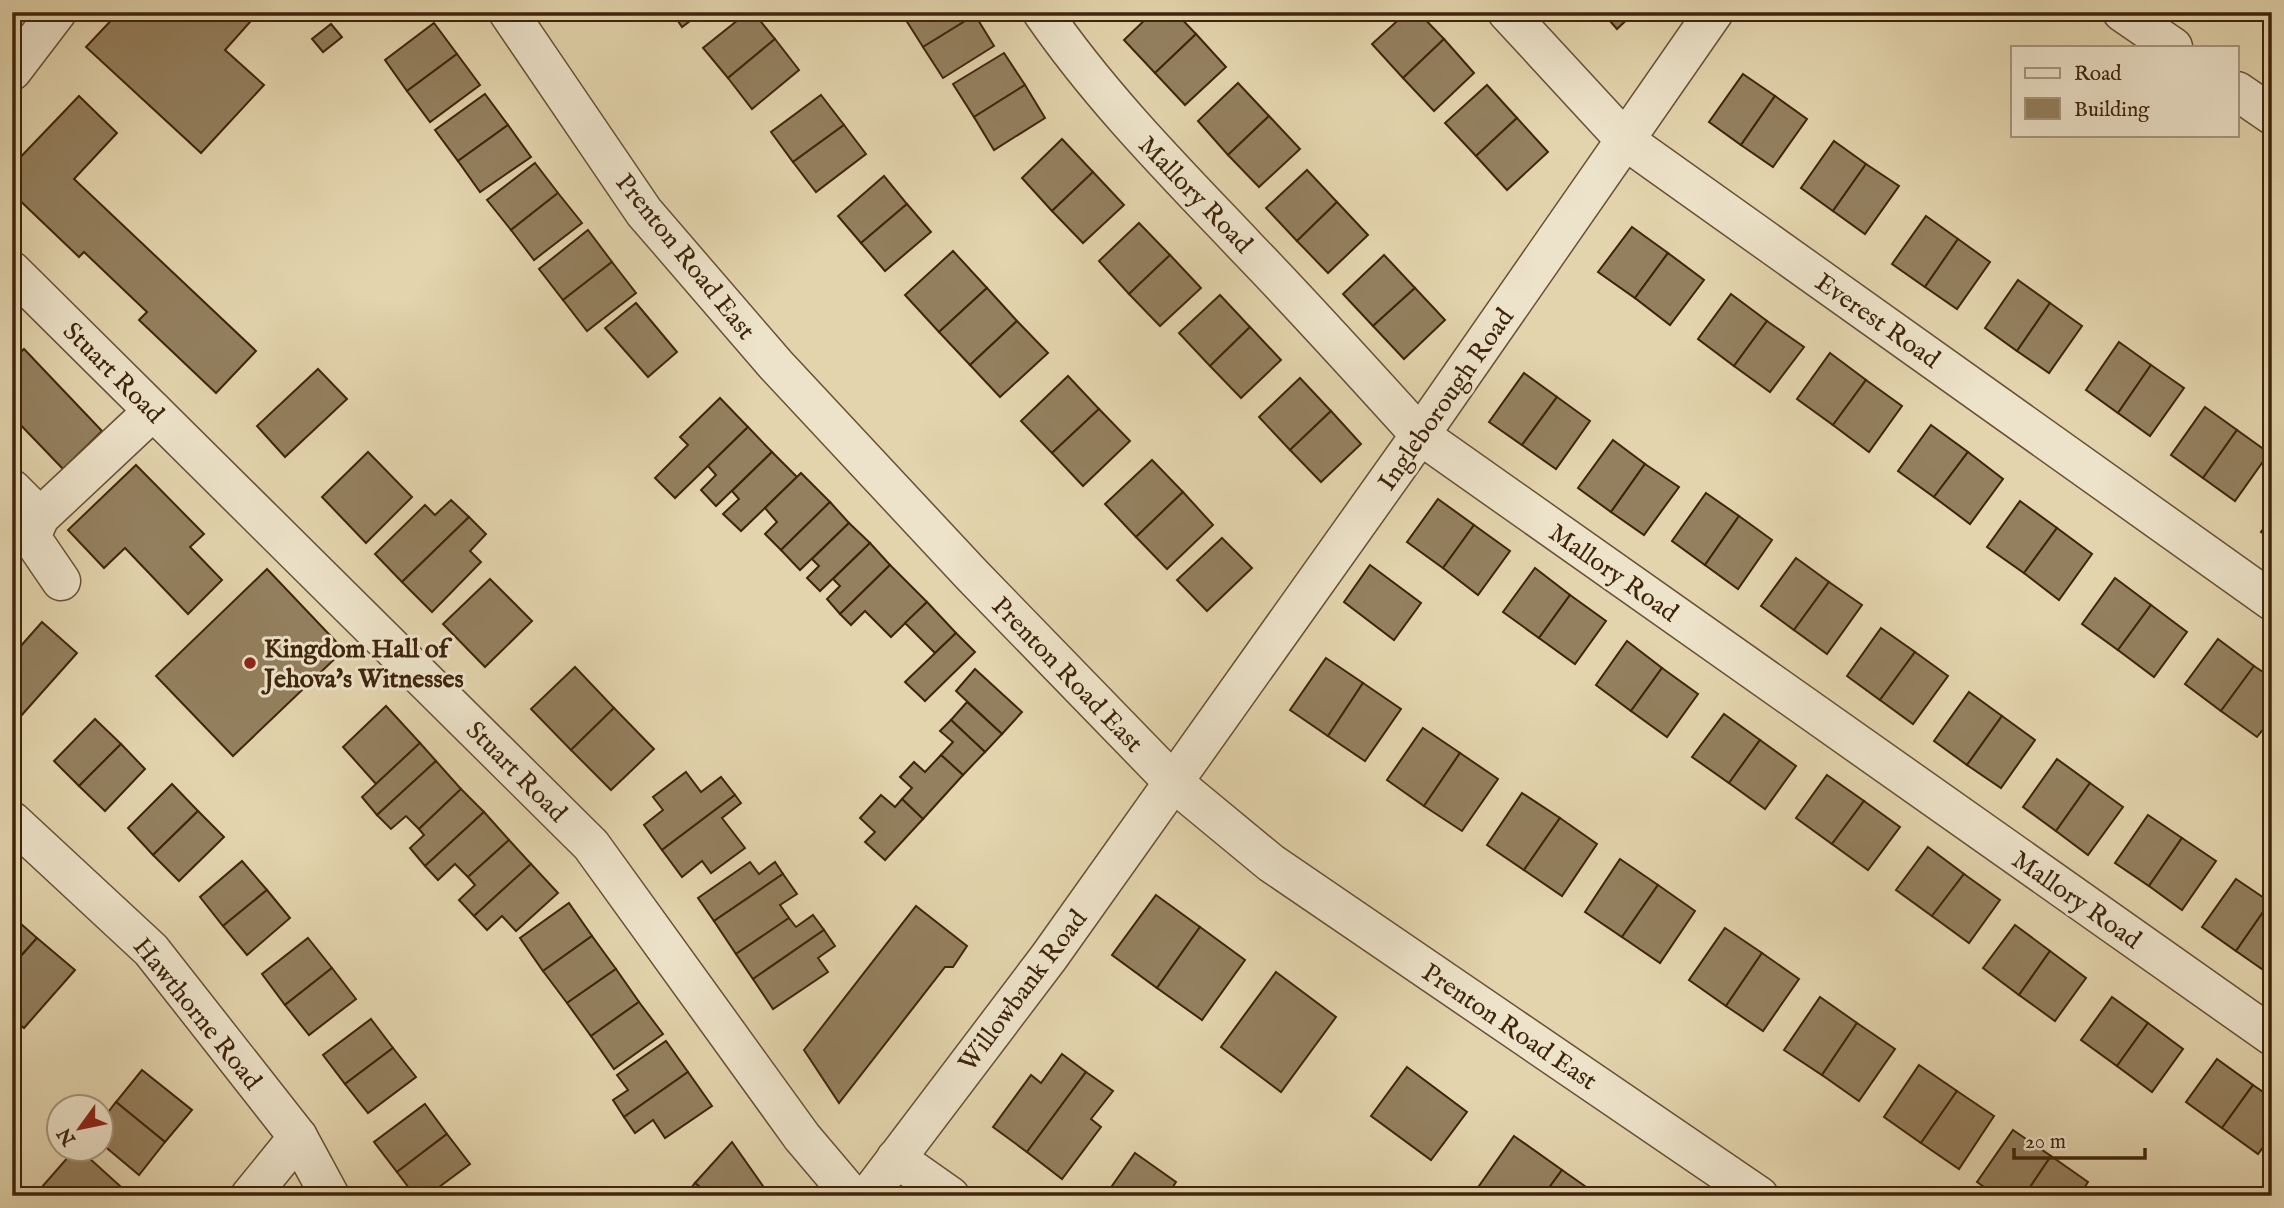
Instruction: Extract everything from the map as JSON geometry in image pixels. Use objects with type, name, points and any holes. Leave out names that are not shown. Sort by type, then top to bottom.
[{"type":"street","name":"Prenton Road East","points":[[509,12],[653,222],[776,365],[972,575],[1173,782],[1271,863],[1759,1196]]},
{"type":"street","name":"Mallory Road","points":[[1042,12],[1074,59],[1121,116],[1318,322],[1420,435],[2272,1036]]},
{"type":"street","name":"Everest Road","points":[[1507,12],[1626,141],[2272,601]]},
{"type":"street","name":"Ingleborough Road","points":[[1173,782],[1420,435],[1714,12]]},
{"type":"street","points":[[2122,12],[2172,46]]},
{"type":"street","points":[[12,71],[42,18]]},
{"type":"street","points":[[2238,92],[2272,115]]},
{"type":"street","name":"Stuart Road","points":[[12,271],[591,845],[802,1137],[852,1196]]},
{"type":"street","points":[[61,580],[31,537],[40,517],[153,411]]},
{"type":"street","points":[[12,489],[40,517]]},
{"type":"street","name":"Willowbank Road","points":[[868,1196],[1049,957],[1173,782]]},
{"type":"street","name":"Hawthorne Road","points":[[12,821],[151,950],[298,1137],[330,1196]]},
{"type":"street","points":[[250,1196],[298,1137]]},
{"type":"street","points":[[896,1158],[950,1196]]},
{"type":"building","points":[[119,12],[259,12],[225,50],[264,85],[201,153],[86,47]]},
{"type":"building","points":[[672,12],[702,12],[682,27]]},
{"type":"building","points":[[748,12],[753,12],[775,39],[728,78],[703,48]]},
{"type":"building","points":[[911,12],[974,12],[975,15],[923,47],[904,17]]},
{"type":"building","points":[[1153,12],[1175,12],[1196,34],[1155,73],[1124,40]]},
{"type":"building","points":[[1407,12],[1418,12],[1444,39],[1403,78],[1372,44]]},
{"type":"building","points":[[1602,12],[1635,12],[1617,29]]},
{"type":"building","points":[[975,15],[994,46],[943,78],[923,47]]},
{"type":"building","points":[[434,23],[457,54],[407,91],[385,60]]},
{"type":"building","points":[[331,24],[342,37],[323,52],[312,39]]},
{"type":"building","points":[[1196,34],[1226,67],[1185,105],[1155,73]]},
{"type":"building","points":[[775,39],[799,70],[752,109],[728,78]]},
{"type":"building","points":[[1444,39],[1474,73],[1434,111],[1403,78]]},
{"type":"building","points":[[1004,53],[1025,85],[974,117],[953,84]]},
{"type":"building","points":[[457,54],[480,85],[430,122],[407,91]]},
{"type":"building","points":[[1743,74],[1775,96],[1741,145],[1709,122]]},
{"type":"building","points":[[1238,83],[1269,116],[1228,155],[1198,121]]},
{"type":"building","points":[[1025,85],[1045,118],[994,150],[974,117]]},
{"type":"building","points":[[1487,85],[1517,118],[1476,156],[1445,123]]},
{"type":"building","points":[[485,94],[508,125],[458,161],[435,130]]},
{"type":"building","points":[[821,95],[844,125],[793,162],[771,132]]},
{"type":"building","points":[[79,96],[117,133],[74,179],[256,351],[216,393],[139,320],[147,312],[84,252],[79,257],[12,193],[12,166]]},
{"type":"building","points":[[1775,96],[1807,119],[1773,167],[1741,145]]},
{"type":"building","points":[[1269,116],[1300,149],[1259,187],[1228,155]]},
{"type":"building","points":[[1517,118],[1548,152],[1507,190],[1476,156]]},
{"type":"building","points":[[508,125],[531,157],[480,192],[458,161]]},
{"type":"building","points":[[844,125],[866,154],[816,192],[793,162]]},
{"type":"building","points":[[1062,139],[1093,172],[1052,211],[1022,178]]},
{"type":"building","points":[[1834,141],[1866,164],[1833,211],[1801,188]]},
{"type":"building","points":[[535,163],[558,193],[511,230],[487,200]]},
{"type":"building","points":[[1866,164],[1899,186],[1865,234],[1833,211]]},
{"type":"building","points":[[1307,170],[1337,202],[1297,241],[1266,208]]},
{"type":"building","points":[[1093,172],[1124,205],[1083,243],[1052,211]]},
{"type":"building","points":[[884,176],[907,204],[861,243],[838,216]]},
{"type":"building","points":[[558,193],[582,223],[534,260],[511,230]]},
{"type":"building","points":[[1337,202],[1368,235],[1328,273],[1297,241]]},
{"type":"building","points":[[907,204],[931,232],[885,271],[861,243]]},
{"type":"building","points":[[1926,216],[1958,239],[1925,287],[1892,264]]},
{"type":"building","points":[[1139,223],[1170,255],[1129,294],[1099,261]]},
{"type":"building","points":[[1632,227],[1668,253],[1635,298],[1598,272]]},
{"type":"building","points":[[588,230],[612,262],[563,300],[539,269]]},
{"type":"building","points":[[1958,239],[1990,262],[1957,309],[1925,287]]},
{"type":"building","points":[[953,251],[987,288],[939,332],[905,295]]},
{"type":"building","points":[[1668,253],[1704,280],[1670,325],[1635,298]]},
{"type":"building","points":[[1170,255],[1201,288],[1160,326],[1129,294]]},
{"type":"building","points":[[1384,255],[1415,288],[1373,326],[1343,294]]},
{"type":"building","points":[[612,262],[636,293],[587,331],[563,300]]},
{"type":"building","points":[[2018,280],[2050,303],[2017,351],[1985,328]]},
{"type":"building","points":[[987,288],[1017,321],[970,365],[939,332]]},
{"type":"building","points":[[1415,288],[1445,320],[1404,359],[1373,326]]},
{"type":"building","points":[[1731,294],[1767,321],[1734,366],[1698,339]]},
{"type":"building","points":[[1220,295],[1250,327],[1210,366],[1179,333]]},
{"type":"building","points":[[636,303],[677,352],[648,377],[605,328]]},
{"type":"building","points":[[2050,303],[2082,326],[2049,373],[2017,351]]},
{"type":"building","points":[[1017,321],[1048,353],[1000,397],[970,365]]},
{"type":"building","points":[[1767,321],[1804,347],[1770,392],[1734,366]]},
{"type":"building","points":[[1250,327],[1281,360],[1241,398],[1210,366]]},
{"type":"building","points":[[2119,342],[2151,365],[2118,413],[2086,390]]},
{"type":"building","points":[[24,349],[102,431],[63,469],[12,416],[12,360]]},
{"type":"building","points":[[1830,353],[1866,380],[1833,425],[1797,399]]},
{"type":"building","points":[[2151,365],[2184,388],[2150,436],[2118,413]]},
{"type":"building","points":[[318,369],[347,399],[285,457],[257,426]]},
{"type":"building","points":[[1524,373],[1557,397],[1522,445],[1489,422]]},
{"type":"building","points":[[1068,376],[1099,409],[1052,453],[1021,421]]},
{"type":"building","points":[[1300,378],[1331,411],[1290,450],[1259,417]]},
{"type":"building","points":[[1866,380],[1902,406],[1869,452],[1833,425]]},
{"type":"building","points":[[1557,397],[1590,421],[1556,469],[1522,445]]},
{"type":"building","points":[[720,398],[748,427],[675,498],[655,478],[688,445],[680,437]]},
{"type":"building","points":[[2205,407],[2237,430],[2203,478],[2171,455]]},
{"type":"building","points":[[1099,409],[1130,441],[1083,486],[1052,453]]},
{"type":"building","points":[[1331,411],[1361,444],[1321,482],[1290,450]]},
{"type":"building","points":[[1931,425],[1968,452],[1934,497],[1898,471]]},
{"type":"building","points":[[748,427],[772,452],[716,506],[701,490],[716,475],[708,466]]},
{"type":"building","points":[[2237,430],[2269,453],[2235,501],[2203,478]]},
{"type":"building","points":[[1613,440],[1645,464],[1611,512],[1578,488]]},
{"type":"building","points":[[368,452],[412,497],[366,543],[322,497]]},
{"type":"building","points":[[772,452],[797,477],[741,531],[723,514],[739,499],[732,491]]},
{"type":"building","points":[[1968,452],[2003,479],[1970,524],[1934,497]]},
{"type":"building","points":[[1152,460],[1183,492],[1136,537],[1105,504]]},
{"type":"building","points":[[1645,464],[1679,487],[1644,535],[1611,512]]},
{"type":"building","points":[[136,465],[204,534],[190,547],[222,580],[188,614],[125,548],[104,568],[68,530]]},
{"type":"building","points":[[801,473],[830,502],[781,550],[765,534],[777,522],[765,508]]},
{"type":"building","points":[[1183,492],[1213,525],[1167,569],[1136,537]]},
{"type":"building","points":[[1706,493],[1739,516],[1705,565],[1672,541]]},
{"type":"building","points":[[1438,499],[1474,525],[1443,568],[1407,542]]},
{"type":"building","points":[[451,500],[469,517],[402,582],[375,554],[425,505],[435,515]]},
{"type":"building","points":[[2020,501],[2057,528],[2024,573],[1987,547]]},
{"type":"building","points":[[830,502],[849,523],[800,570],[781,550]]},
{"type":"building","points":[[1739,516],[1772,540],[1738,589],[1705,565]]},
{"type":"building","points":[[469,517],[486,534],[470,551],[481,562],[432,612],[402,582]]},
{"type":"building","points":[[2272,517],[2272,539],[2261,532]]},
{"type":"building","points":[[849,523],[870,543],[820,591],[807,578],[819,566],[812,559]]},
{"type":"building","points":[[1474,525],[1510,551],[1478,595],[1443,568]]},
{"type":"building","points":[[2057,528],[2092,554],[2059,600],[2024,573]]},
{"type":"building","points":[[1222,538],[1252,568],[1207,611],[1177,580]]},
{"type":"building","points":[[870,543],[890,565],[840,614],[827,599],[840,586],[833,579]]},
{"type":"building","points":[[1796,558],[1829,582],[1794,630],[1761,606]]},
{"type":"building","points":[[890,565],[927,602],[891,637],[865,611],[851,625],[840,614]]},
{"type":"building","points":[[1370,565],[1421,603],[1394,640],[1344,602]]},
{"type":"building","points":[[1535,568],[1570,595],[1539,638],[1503,612]]},
{"type":"building","name":"Kingdom Hall of Jehova's Witnesses","points":[[267,569],[344,650],[233,756],[156,676]]},
{"type":"building","points":[[2115,578],[2151,605],[2118,650],[2082,624]]},
{"type":"building","points":[[490,579],[532,621],[485,667],[443,624]]},
{"type":"building","points":[[1829,582],[1862,605],[1827,654],[1794,630]]},
{"type":"building","points":[[1570,595],[1606,621],[1575,664],[1539,638]]},
{"type":"building","points":[[927,602],[956,633],[935,653],[905,623]]},
{"type":"building","points":[[2151,605],[2187,632],[2154,677],[2118,650]]},
{"type":"building","points":[[42,622],[77,653],[12,726],[12,656]]},
{"type":"building","points":[[1881,628],[1915,652],[1880,700],[1847,676]]},
{"type":"building","points":[[956,633],[975,652],[925,701],[905,682]]},
{"type":"building","points":[[2218,639],[2254,666],[2221,711],[2185,684]]},
{"type":"building","points":[[1627,641],[1662,668],[1631,711],[1596,685]]},
{"type":"building","points":[[1915,652],[1948,676],[1913,724],[1880,700]]},
{"type":"building","points":[[1326,658],[1363,683],[1328,736],[1290,710]]},
{"type":"building","points":[[2254,666],[2272,678],[2272,718],[2257,737],[2221,711]]},
{"type":"building","points":[[575,667],[614,708],[571,750],[531,709]]},
{"type":"building","points":[[1662,668],[1698,694],[1667,737],[1631,711]]},
{"type":"building","points":[[975,669],[1022,712],[1002,734],[956,691]]},
{"type":"building","points":[[1363,683],[1401,709],[1365,761],[1328,736]]},
{"type":"building","points":[[1969,692],[2002,716],[1967,765],[1934,741]]},
{"type":"building","points":[[967,702],[1002,734],[985,752],[951,720]]},
{"type":"building","points":[[386,706],[420,743],[376,784],[343,747]]},
{"type":"building","points":[[614,708],[654,749],[611,790],[571,750]]},
{"type":"building","points":[[1724,714],[1760,740],[1729,783],[1692,757]]},
{"type":"building","points":[[2002,716],[2035,740],[2001,788],[1967,765]]},
{"type":"building","points":[[95,719],[121,744],[79,786],[54,761]]},
{"type":"building","points":[[951,720],[985,752],[963,775],[941,755],[953,742],[940,731]]},
{"type":"building","points":[[1423,728],[1460,753],[1424,806],[1387,780]]},
{"type":"building","points":[[1760,740],[1796,766],[1765,809],[1729,783]]},
{"type":"building","points":[[420,743],[436,761],[377,815],[362,797]]},
{"type":"building","points":[[121,744],[145,769],[105,811],[79,786]]},
{"type":"building","points":[[1460,753],[1498,779],[1462,831],[1424,806]]},
{"type":"building","points":[[941,755],[963,775],[923,819],[902,799],[912,788],[900,777],[914,762],[925,772]]},
{"type":"building","points":[[2057,759],[2090,783],[2056,831],[2023,807]]},
{"type":"building","points":[[436,761],[461,789],[419,829],[406,816],[391,829],[377,815]]},
{"type":"building","points":[[686,772],[701,792],[721,777],[735,795],[662,850],[644,825],[663,810],[653,797]]},
{"type":"building","points":[[1827,775],[1864,801],[1832,844],[1796,818]]},
{"type":"building","points":[[2090,783],[2123,807],[2088,855],[2056,831]]},
{"type":"building","points":[[172,784],[198,811],[153,855],[128,828]]},
{"type":"building","points":[[461,789],[484,812],[425,866],[410,848],[424,835],[419,829]]},
{"type":"building","points":[[1522,793],[1560,818],[1524,870],[1487,845]]},
{"type":"building","points":[[735,795],[741,803],[722,818],[745,848],[711,873],[702,861],[682,877],[662,850]]},
{"type":"building","points":[[881,795],[895,807],[902,799],[923,819],[885,860],[865,842],[875,832],[860,818]]},
{"type":"building","points":[[1864,801],[1900,827],[1868,870],[1832,844]]},
{"type":"building","points":[[198,811],[224,837],[179,881],[153,855]]},
{"type":"building","points":[[484,812],[509,840],[468,877],[455,864],[438,880],[425,866]]},
{"type":"building","points":[[2148,815],[2182,838],[2149,886],[2115,863]]},
{"type":"building","points":[[1560,818],[1597,844],[1562,896],[1524,870]]},
{"type":"building","points":[[2182,838],[2216,861],[2182,910],[2149,886]]},
{"type":"building","points":[[509,840],[531,864],[474,916],[459,900],[475,885],[468,877]]},
{"type":"building","points":[[1928,847],[1964,874],[1932,916],[1896,890]]},
{"type":"building","points":[[1620,859],[1658,885],[1622,937],[1585,912]]},
{"type":"building","points":[[242,861],[267,890],[223,926],[200,897]]},
{"type":"building","points":[[750,862],[759,874],[775,862],[783,874],[714,921],[698,898]]},
{"type":"building","points":[[531,864],[558,893],[516,931],[502,916],[487,930],[474,916]]},
{"type":"building","points":[[783,874],[797,894],[780,905],[789,918],[736,954],[714,921]]},
{"type":"building","points":[[1964,874],[2000,900],[1969,943],[1932,916]]},
{"type":"building","points":[[2236,879],[2270,902],[2236,951],[2202,927]]},
{"type":"building","points":[[1658,885],[1695,911],[1660,963],[1622,937]]},
{"type":"building","points":[[267,890],[290,918],[247,955],[223,926]]},
{"type":"building","points":[[1156,895],[1200,927],[1157,988],[1112,955]]},
{"type":"building","points":[[2270,902],[2272,971],[2269,974],[2236,951]]},
{"type":"building","points":[[569,903],[592,936],[543,971],[520,938]]},
{"type":"building","points":[[916,906],[967,946],[953,967],[945,967],[839,1103],[804,1050]]},
{"type":"building","points":[[813,915],[824,930],[753,979],[736,954],[789,918],[796,927]]},
{"type":"building","points":[[12,916],[37,938],[12,966]]},
{"type":"building","points":[[2015,925],[2050,951],[2019,995],[1983,968]]},
{"type":"building","points":[[1200,927],[1245,960],[1202,1020],[1157,988]]},
{"type":"building","points":[[1725,928],[1762,953],[1726,1006],[1689,980]]},
{"type":"building","points":[[824,930],[835,946],[818,958],[828,972],[773,1009],[753,979]]},
{"type":"building","points":[[592,936],[616,969],[567,1003],[543,971]]},
{"type":"building","points":[[37,938],[75,970],[24,1028],[12,1018],[12,966]]},
{"type":"building","points":[[308,938],[332,968],[285,1005],[262,974]]},
{"type":"building","points":[[2050,951],[2086,978],[2055,1021],[2019,995]]},
{"type":"building","points":[[1762,953],[1799,979],[1763,1031],[1726,1006]]},
{"type":"building","points":[[332,968],[356,999],[309,1035],[285,1005]]},
{"type":"building","points":[[616,969],[639,1002],[591,1036],[567,1003]]},
{"type":"building","points":[[1276,972],[1336,1017],[1281,1092],[1221,1047]]},
{"type":"building","points":[[1820,997],[1857,1023],[1822,1075],[1784,1050]]},
{"type":"building","points":[[2112,997],[2148,1023],[2117,1066],[2081,1040]]},
{"type":"building","points":[[639,1002],[663,1034],[614,1069],[591,1036]]},
{"type":"building","points":[[371,1019],[393,1048],[345,1084],[323,1055]]},
{"type":"building","points":[[1857,1023],[1895,1049],[1859,1101],[1822,1075]]},
{"type":"building","points":[[2148,1023],[2183,1049],[2152,1092],[2117,1066]]},
{"type":"building","points":[[666,1041],[688,1072],[624,1117],[613,1100],[628,1090],[617,1075]]},
{"type":"building","points":[[393,1048],[416,1077],[368,1113],[345,1084]]},
{"type":"building","points":[[1062,1054],[1086,1072],[1027,1152],[993,1127],[1031,1075],[1041,1083]]},
{"type":"building","points":[[2217,1059],[2253,1085],[2222,1128],[2186,1102]]},
{"type":"building","points":[[1919,1065],[1957,1091],[1921,1143],[1884,1117]]},
{"type":"building","points":[[1407,1067],[1467,1112],[1431,1160],[1371,1116]]},
{"type":"building","points":[[142,1070],[192,1110],[165,1142],[116,1102]]},
{"type":"building","points":[[688,1072],[712,1106],[665,1138],[653,1120],[635,1133],[624,1117]]},
{"type":"building","points":[[1086,1072],[1113,1091],[1091,1119],[1101,1127],[1062,1179],[1027,1152]]},
{"type":"building","points":[[2253,1085],[2272,1098],[2272,1135],[2258,1154],[2222,1128]]},
{"type":"building","points":[[1957,1091],[1994,1116],[1959,1169],[1921,1143]]},
{"type":"building","points":[[116,1102],[165,1142],[139,1175],[116,1156]]},
{"type":"building","points":[[425,1104],[447,1134],[397,1172],[374,1142]]},
{"type":"building","points":[[2013,1130],[2051,1156],[2024,1196],[1997,1196],[1977,1182]]},
{"type":"building","points":[[447,1134],[470,1164],[427,1196],[415,1196],[397,1172]]},
{"type":"building","points":[[1514,1136],[1562,1170],[1543,1196],[1472,1196]]},
{"type":"building","points":[[732,1142],[770,1196],[711,1196],[695,1183]]},
{"type":"building","points":[[1135,1153],[1176,1182],[1167,1196],[1105,1196]]},
{"type":"building","points":[[2051,1156],[2088,1182],[2079,1196],[2024,1196]]},
{"type":"building","points":[[64,1162],[93,1162],[131,1196],[34,1196]]},
{"type":"building","points":[[1562,1170],[1599,1196],[1543,1196]]},
{"type":"building","points":[[695,1183],[711,1196],[685,1196]]},
{"type":"place","name":"Kingdom Hall of Jehova's Witnesses","points":[[250,663]]}]
